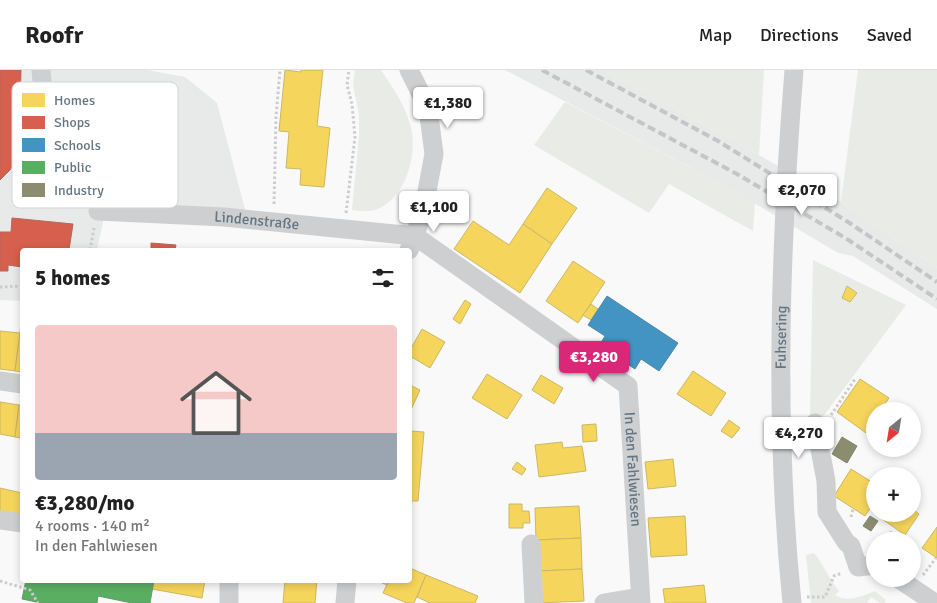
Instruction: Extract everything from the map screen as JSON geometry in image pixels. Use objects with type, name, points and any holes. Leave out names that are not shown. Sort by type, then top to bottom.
[{"type":"street","points":[[409,70],[428,108],[434,154],[425,202],[412,243]]},
{"type":"street","name":"Fuhsering","points":[[792,601],[782,457],[780,316],[794,70]]},
{"type":"street","name":"Lindenstraße","points":[[98,211],[224,218],[344,229],[412,243]]},
{"type":"street","name":"In den Fahlwiesen","points":[[412,243],[628,386],[641,600]]},
{"type":"street","points":[[0,381],[20,384]]},
{"type":"street","points":[[815,429],[826,482],[827,512],[846,542],[866,565]]},
{"type":"street","points":[[0,520],[20,524]]},
{"type":"street","points":[[531,544],[534,603]]},
{"type":"street","points":[[229,583],[229,603]]},
{"type":"street","points":[[346,603],[347,583]]},
{"type":"street","points":[[905,590],[934,597]]},
{"type":"street","points":[[604,603],[641,600]]},
{"type":"path","points":[[273,222],[276,117],[280,70]]},
{"type":"path","points":[[344,229],[355,137],[352,104],[347,85],[349,70]]},
{"type":"path","points":[[90,248],[98,211]]},
{"type":"path","points":[[0,287],[20,286]]},
{"type":"path","points":[[815,429],[855,380]]},
{"type":"path","points":[[792,601],[825,596],[834,576],[866,566]]},
{"type":"path","points":[[0,581],[30,590],[38,603]]},
{"type":"shaded area","points":[[0,70],[147,70],[185,77],[217,103],[246,213],[104,217],[97,248],[20,248],[20,301],[0,300]]},
{"type":"shaded area","points":[[355,70],[381,70],[403,106],[409,120],[413,139],[411,163],[401,187],[385,205],[369,211],[352,210],[359,135],[359,115],[353,85]]},
{"type":"shaded area","points":[[505,70],[603,70],[759,155],[841,202],[937,268],[937,309],[853,256],[838,253],[717,181]]},
{"type":"shaded area","points":[[603,70],[764,70],[759,155]]},
{"type":"shaded area","points":[[858,70],[937,70],[937,268],[841,202]]},
{"type":"shaded area","points":[[565,102],[717,181],[755,203],[753,231],[669,184],[649,213],[534,145]]},
{"type":"shaded area","points":[[813,260],[906,305],[819,422],[810,416]]},
{"type":"shaded area","points":[[814,553],[839,591],[835,595],[849,599],[875,591],[886,600],[884,603],[880,603],[871,597],[867,603],[811,603],[806,555]]},
{"type":"building: Homes","points":[[285,70],[301,72],[301,70],[323,70],[317,126],[330,128],[324,187],[300,185],[301,169],[286,168],[289,132],[279,131]]},
{"type":"building: Homes","points":[[547,188],[577,208],[552,244],[523,224]]},
{"type":"building: Homes","points":[[473,221],[509,245],[523,224],[552,244],[520,293],[454,249]]},
{"type":"building: Homes","points":[[573,261],[605,282],[578,323],[546,301]]},
{"type":"building: Homes","points":[[847,286],[857,293],[850,302],[842,298]]},
{"type":"building: Homes","points":[[465,300],[471,304],[460,324],[453,319]]},
{"type":"building: Homes","points":[[591,304],[598,309],[591,320],[583,315]]},
{"type":"building: Homes","points":[[422,329],[445,342],[430,368],[412,357],[412,346]]},
{"type":"building: Homes","points":[[0,331],[20,333],[15,371],[0,369]]},
{"type":"building: Homes","points":[[20,333],[20,372],[15,371]]},
{"type":"building: Homes","points":[[693,371],[726,393],[711,416],[677,394]]},
{"type":"building: Homes","points":[[487,374],[522,395],[507,419],[472,398]]},
{"type":"building: Homes","points":[[541,375],[563,388],[554,404],[532,390]]},
{"type":"building: Homes","points":[[860,379],[889,398],[886,402],[866,402],[866,433],[837,412]]},
{"type":"building: Homes","points":[[412,386],[420,390],[412,408]]},
{"type":"building: Homes","points":[[0,402],[19,405],[15,437],[0,434]]},
{"type":"building: Homes","points":[[19,405],[20,405],[20,438],[15,437]]},
{"type":"building: Homes","points":[[729,420],[740,428],[732,438],[721,431]]},
{"type":"building: Homes","points":[[596,424],[597,441],[583,442],[582,425]]},
{"type":"building: Homes","points":[[412,431],[424,432],[418,501],[412,501]]},
{"type":"building: Homes","points":[[562,442],[563,448],[582,446],[586,471],[539,477],[535,445]]},
{"type":"building: Homes","points":[[673,459],[676,486],[648,489],[645,462]]},
{"type":"building: Homes","points":[[517,462],[526,469],[522,475],[512,469]]},
{"type":"building: Homes","points":[[851,469],[866,478],[866,514],[865,516],[834,496]]},
{"type":"building: Homes","points":[[0,488],[20,493],[20,515],[0,512]]},
{"type":"building: Homes","points":[[509,504],[522,504],[522,511],[529,511],[530,523],[523,523],[523,528],[509,528]]},
{"type":"building: Homes","points":[[579,506],[581,538],[536,540],[535,508]]},
{"type":"building: Homes","points":[[685,516],[687,555],[651,557],[648,518]]},
{"type":"building: Homes","points":[[886,522],[914,522],[907,532],[901,532]]},
{"type":"building: Homes","points":[[937,527],[937,558],[922,548]]},
{"type":"building: Homes","points":[[581,538],[582,569],[538,571],[536,540]]},
{"type":"building: Homes","points":[[412,569],[426,575],[414,603],[407,603],[383,593],[388,583],[412,583]]},
{"type":"building: Homes","points":[[582,569],[584,601],[539,603],[538,571]]},
{"type":"building: Homes","points":[[426,575],[478,596],[475,603],[430,603],[417,597]]},
{"type":"building: Homes","points":[[153,583],[204,583],[202,598],[152,589]]},
{"type":"building: Homes","points":[[285,583],[317,583],[315,603],[283,603]]},
{"type":"building: Homes","points":[[704,585],[706,603],[665,603],[663,589]]},
{"type":"building: Shops","points":[[0,70],[21,70],[21,82],[12,82],[12,166],[0,180]]},
{"type":"building: Shops","points":[[12,218],[73,224],[69,248],[20,248],[20,267],[8,265],[8,271],[0,271],[0,232],[11,232]]},
{"type":"building: Shops","points":[[151,243],[176,245],[175,248],[151,248]]},
{"type":"building: Schools","points":[[607,296],[678,343],[659,371],[641,359],[635,369],[599,346],[605,336],[588,325]]},
{"type":"building: Public","points":[[25,583],[153,583],[150,603],[132,603],[98,596],[97,603],[42,603],[22,599]]},
{"type":"building: Industry","points":[[842,437],[857,446],[847,463],[832,454]]},
{"type":"building: Industry","points":[[866,522],[877,522],[871,531],[863,526]]},
{"type":"railway","points":[[542,70],[737,174],[847,239],[937,299]]},
{"type":"railway","points":[[586,70],[718,141],[848,222],[937,282]]}]
